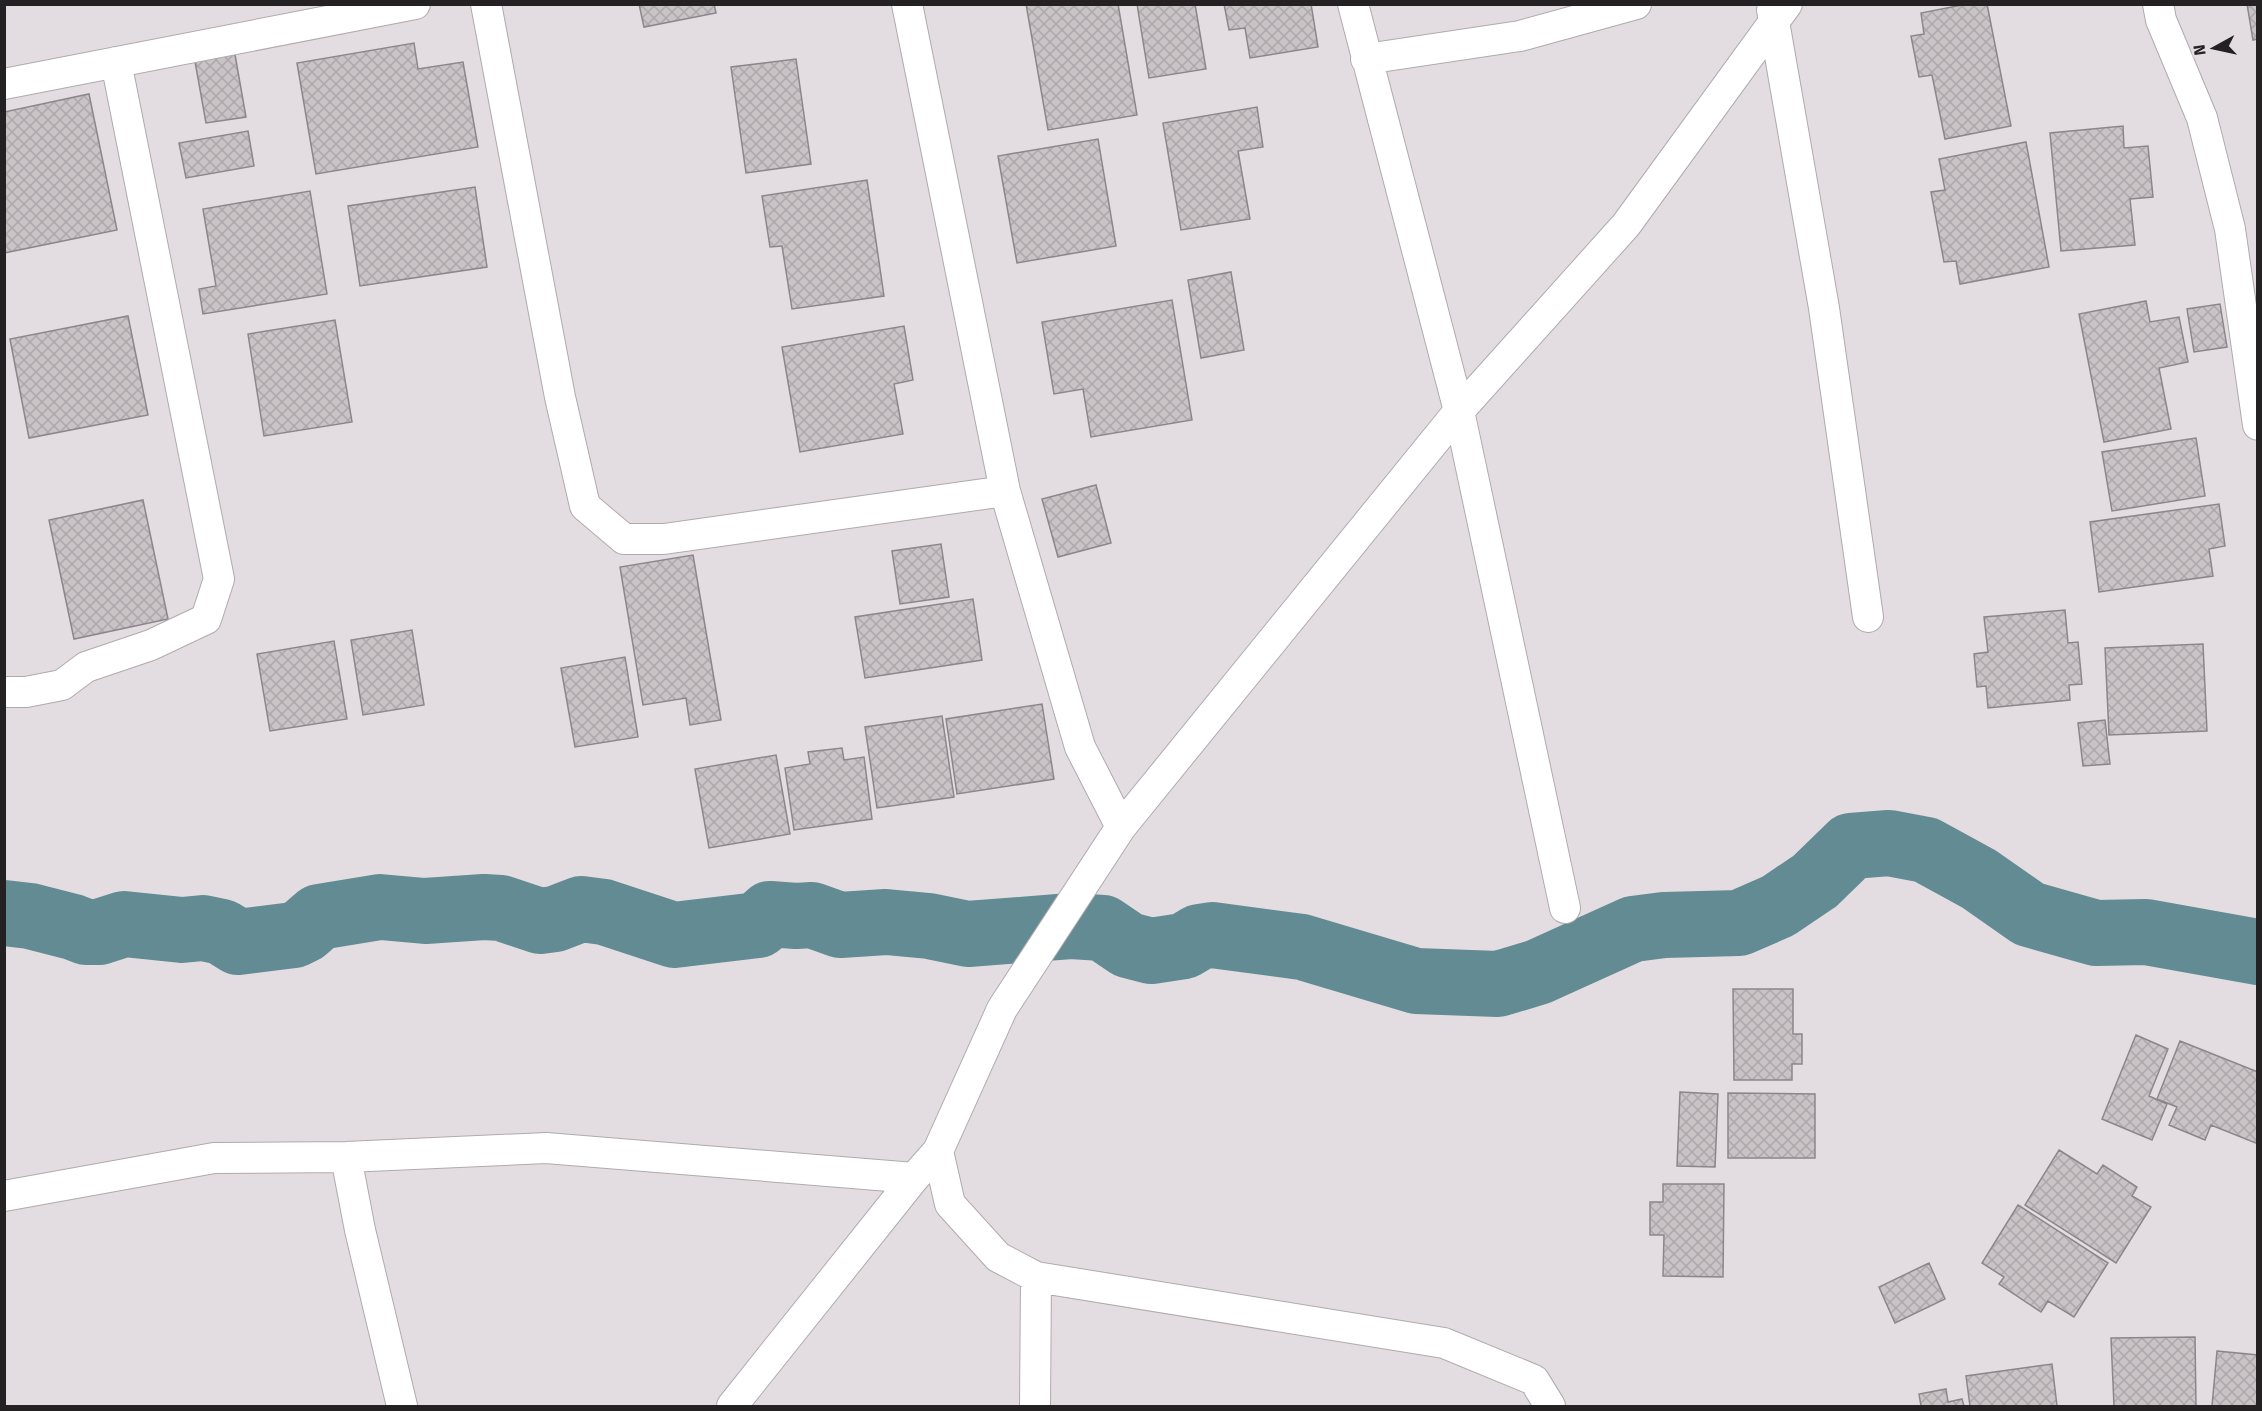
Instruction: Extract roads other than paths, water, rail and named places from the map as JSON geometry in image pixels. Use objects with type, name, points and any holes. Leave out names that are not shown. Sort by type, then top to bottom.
[{"type":"street","points":[[4,84],[415,4]]},
{"type":"street","points":[[486,4],[560,397],[585,506],[624,539],[664,539],[1005,491]]},
{"type":"street","points":[[907,4],[1005,491],[1080,747],[1121,827]]},
{"type":"street","points":[[1353,4],[1459,411],[1565,908]]},
{"type":"street","points":[[1366,59],[1520,36],[1636,4]]},
{"type":"street","points":[[2158,4],[2161,20],[2202,118],[2230,229],[2258,425]]},
{"type":"street","points":[[732,1407],[938,1151],[1002,1009],[1121,827],[1459,411],[1626,225],[1777,10]]},
{"type":"street","points":[[1777,10],[1824,308],[1868,617]]},
{"type":"street","points":[[4,692],[26,692],[62,685],[87,667],[151,645],[206,619],[219,579],[116,62]]},
{"type":"street","points":[[4,1196],[214,1158],[346,1157],[546,1148],[914,1178]]},
{"type":"street","points":[[938,1151],[950,1204],[998,1257],[1036,1277],[1444,1343],[1534,1380],[1550,1407]]},
{"type":"street","points":[[346,1157],[360,1230],[402,1407]]},
{"type":"street","points":[[1035,1407],[1036,1277]]},
{"type":"waterway","points":[[4,913],[30,916],[86,932],[99,932],[124,924],[182,930],[203,928],[222,932],[238,942],[294,935],[319,917],[380,907],[425,911],[501,908],[540,921],[555,919],[581,909],[604,912],[674,935],[758,925],[770,914],[812,915],[840,925],[886,922],[929,926],[968,934],[1071,926],[1103,928],[1128,945],[1151,951],[1184,946],[1199,937],[1212,935],[1302,947],[1416,981],[1498,984],[1538,972],[1633,929],[1664,925],[1739,923],[1778,906],[1815,881],[1851,846],[1889,843],[1926,850],[1979,879],[2029,914],[2096,933],[2146,932],[2258,952]]}]
